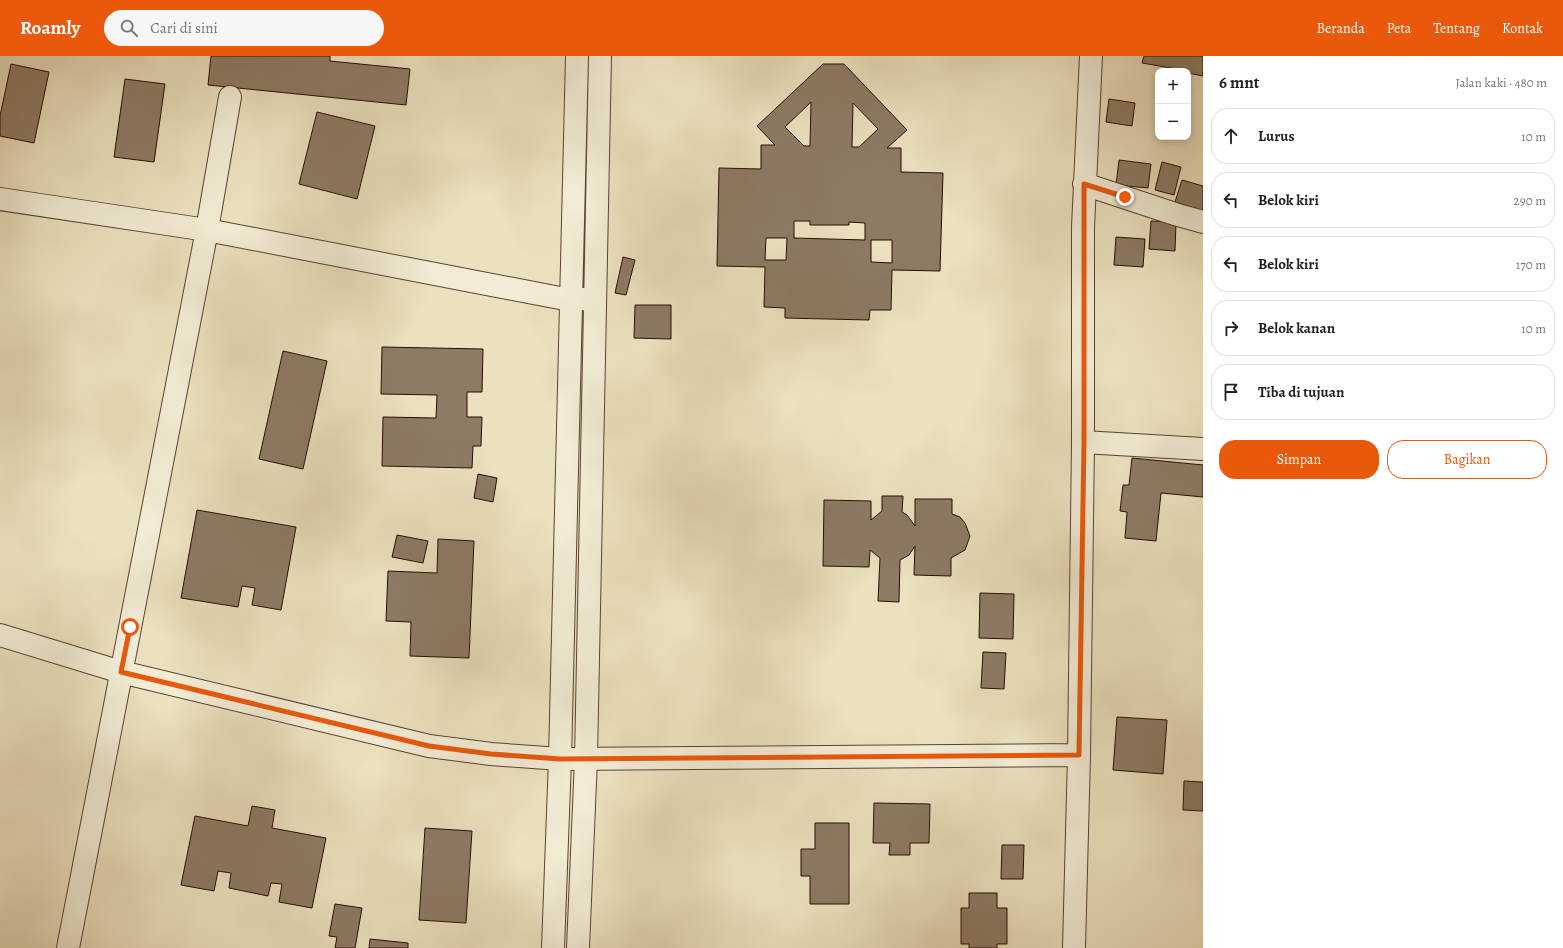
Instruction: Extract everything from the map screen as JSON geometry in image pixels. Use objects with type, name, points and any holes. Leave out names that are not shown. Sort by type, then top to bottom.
[{"type":"street","points":[[553,948],[560,759],[577,56]]},
{"type":"street","points":[[578,948],[586,759],[600,56]]},
{"type":"street","points":[[1074,948],[1084,442],[1084,184],[1091,56]]},
{"type":"street","points":[[68,948],[207,230],[230,97]]},
{"type":"street","points":[[1084,184],[1203,222]]},
{"type":"street","points":[[0,199],[207,230],[570,300],[595,299]]},
{"type":"street","points":[[1084,442],[1203,449]]},
{"type":"street","points":[[0,635],[121,672],[429,746],[491,754],[560,759],[1079,755]]},
{"type":"building","points":[[211,56],[330,56],[330,61],[410,69],[406,105],[208,85]]},
{"type":"building","points":[[1144,56],[1203,56],[1203,76],[1191,74],[1191,68],[1171,68],[1142,63]]},
{"type":"building","points":[[11,64],[49,72],[34,143],[0,136],[0,116]]},
{"type":"building","points":[[823,64],[844,64],[907,130],[887,148],[901,148],[901,172],[943,173],[940,271],[892,270],[891,310],[870,310],[869,320],[785,318],[785,308],[764,307],[765,267],[717,266],[719,168],[761,169],[761,145],[775,145],[757,126]],"holes":[[[811,102],[810,146],[804,146],[785,127]],[[853,103],[878,129],[859,147],[852,147]],[[794,221],[810,221],[810,225],[849,225],[849,222],[865,223],[865,240],[794,238]],[[766,238],[787,238],[786,260],[765,260]],[[871,240],[892,240],[892,263],[871,262]]]},
{"type":"building","points":[[125,79],[165,84],[154,162],[114,157]]},
{"type":"building","points":[[1109,99],[1135,103],[1132,126],[1106,122]]},
{"type":"building","points":[[317,112],[375,126],[357,199],[299,184]]},
{"type":"building","points":[[1119,160],[1151,164],[1148,188],[1116,185]]},
{"type":"building","points":[[1162,162],[1181,167],[1174,195],[1155,190]]},
{"type":"building","points":[[1182,180],[1203,186],[1203,211],[1175,202]]},
{"type":"building","points":[[1151,221],[1176,222],[1175,251],[1149,249]]},
{"type":"building","points":[[1116,237],[1145,239],[1143,267],[1114,265]]},
{"type":"building","points":[[623,257],[635,260],[626,295],[615,293]]},
{"type":"building","points":[[635,305],[671,305],[671,339],[634,338]]},
{"type":"building","points":[[382,347],[483,349],[482,392],[467,392],[467,417],[482,417],[481,446],[473,446],[472,468],[382,466],[383,417],[436,418],[437,395],[381,394]]},
{"type":"building","points":[[283,351],[327,361],[303,469],[259,459]]},
{"type":"building","points":[[1132,458],[1203,465],[1203,497],[1161,493],[1156,541],[1125,538],[1127,512],[1120,511],[1123,485],[1129,485]]},
{"type":"building","points":[[478,474],[497,478],[493,502],[474,498]]},
{"type":"building","points":[[882,496],[903,496],[902,512],[907,515],[915,526],[915,499],[952,499],[952,514],[960,517],[965,523],[970,536],[965,550],[951,558],[951,576],[914,575],[915,546],[909,555],[900,560],[899,602],[878,601],[880,558],[870,550],[869,567],[823,566],[824,500],[871,501],[871,520],[882,511]]},
{"type":"building","points":[[197,510],[296,527],[281,610],[252,605],[255,588],[242,586],[238,607],[181,598]]},
{"type":"building","points":[[397,535],[428,541],[423,563],[392,557]]},
{"type":"building","points":[[438,539],[474,541],[469,658],[410,656],[411,622],[386,621],[388,571],[437,573]]},
{"type":"building","points":[[980,593],[1014,594],[1013,639],[979,638]]},
{"type":"building","points":[[983,652],[1006,653],[1004,689],[981,688]]},
{"type":"building","points":[[1117,717],[1167,720],[1163,774],[1113,770]]},
{"type":"building","points":[[1184,781],[1203,782],[1203,811],[1183,810]]},
{"type":"building","points":[[874,803],[930,804],[929,843],[910,843],[910,855],[889,855],[890,843],[873,843]]},
{"type":"building","points":[[252,806],[275,810],[272,828],[326,838],[312,908],[279,902],[282,884],[271,883],[268,896],[229,888],[231,873],[218,871],[214,891],[181,885],[195,816],[248,826]]},
{"type":"building","points":[[815,823],[849,823],[849,904],[810,904],[810,876],[801,876],[801,849],[815,849]]},
{"type":"building","points":[[425,828],[472,831],[466,923],[419,920]]},
{"type":"building","points":[[1002,845],[1024,845],[1023,879],[1001,879]]},
{"type":"building","points":[[969,893],[997,893],[997,908],[1007,908],[1007,944],[997,944],[997,948],[969,948],[969,944],[961,944],[961,908],[969,908]]},
{"type":"building","points":[[335,904],[362,908],[355,948],[335,948],[337,937],[329,936]]},
{"type":"building","points":[[370,939],[408,943],[408,948],[369,948]]},
{"type":"route","points":[[130,627],[121,672],[429,746],[491,754],[560,759],[1079,755],[1084,442],[1084,184],[1125,197]]}]
